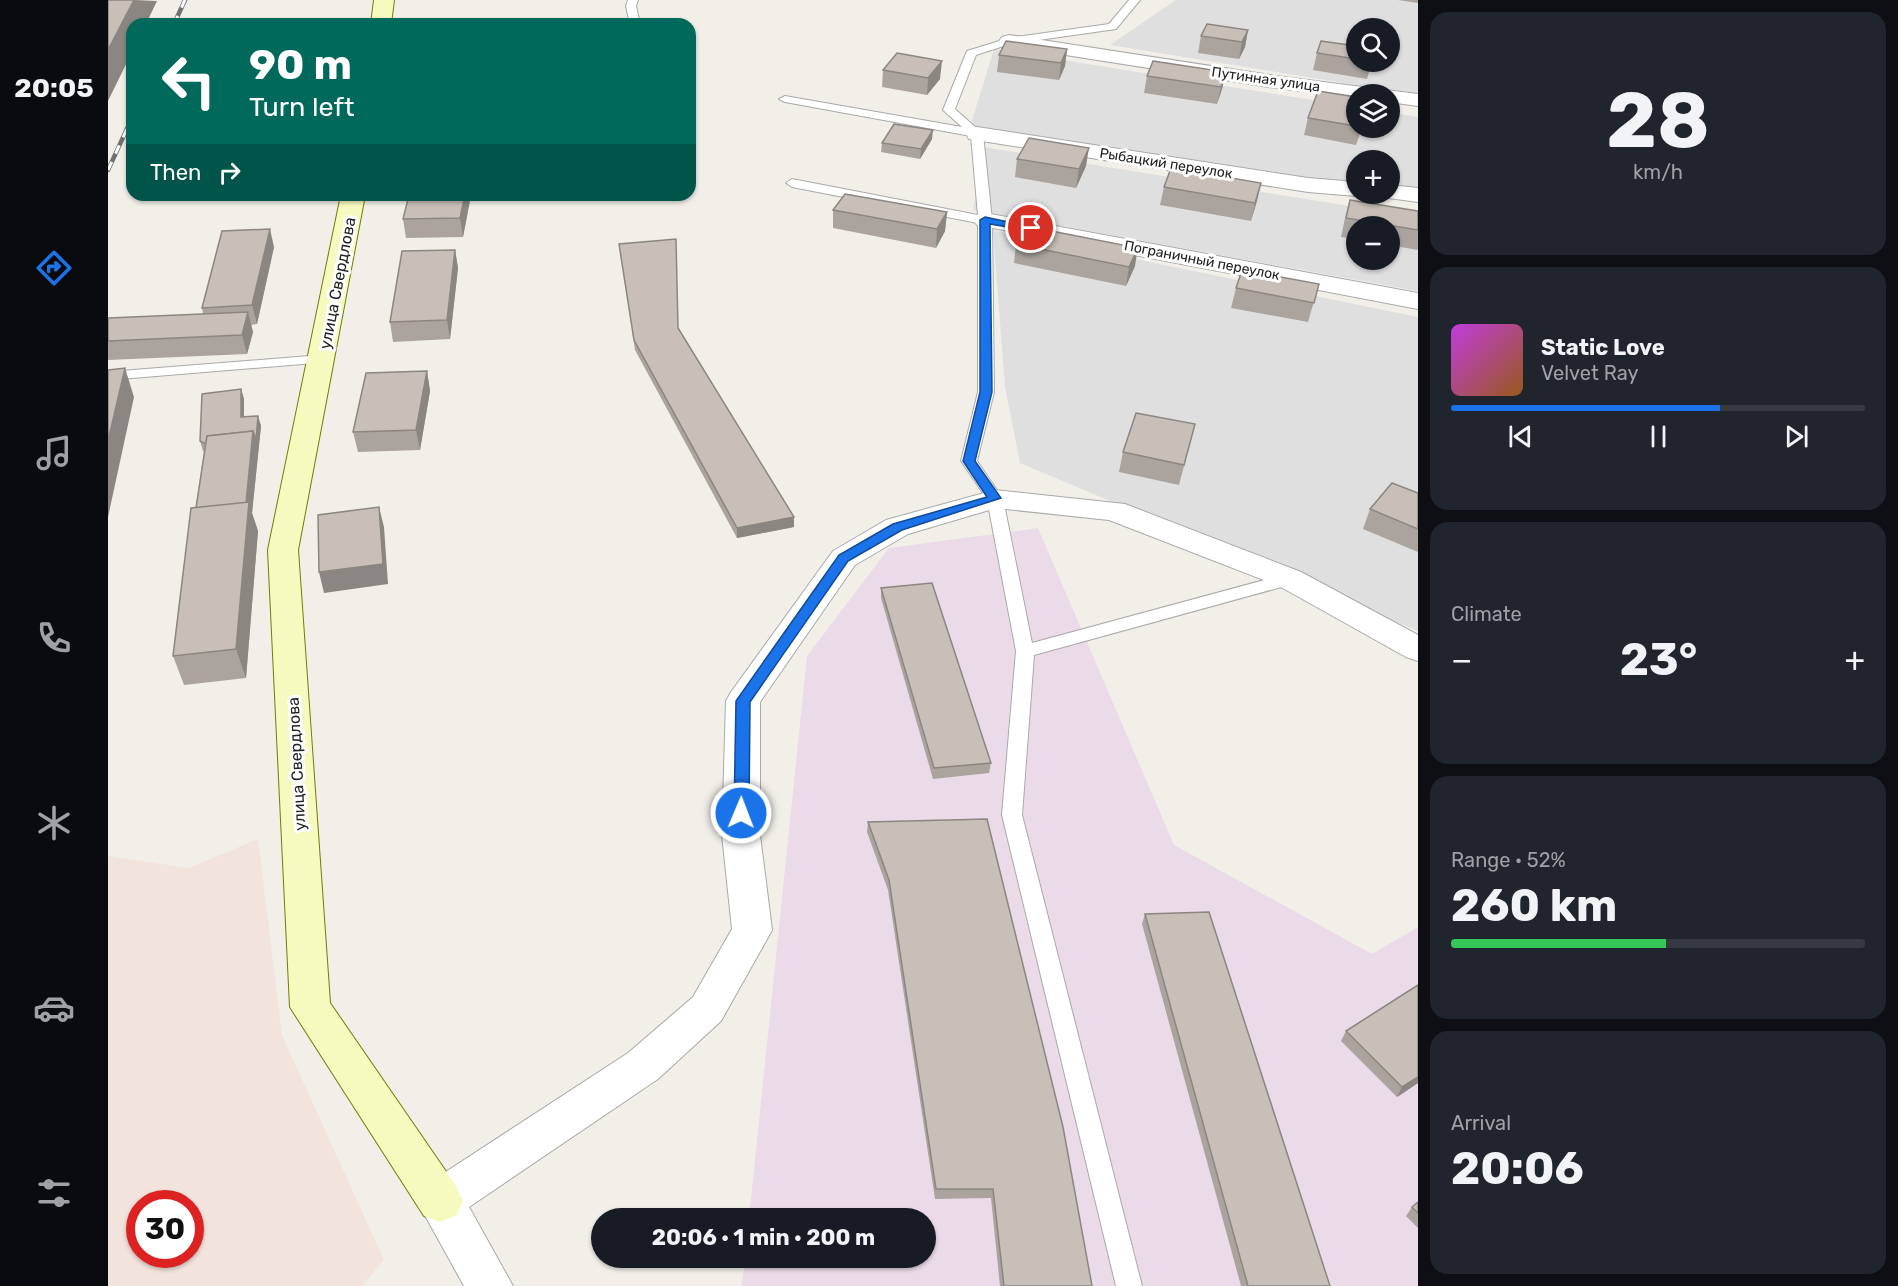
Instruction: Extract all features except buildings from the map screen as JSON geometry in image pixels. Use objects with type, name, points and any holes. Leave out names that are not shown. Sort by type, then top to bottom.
[{"type":"street","points":[[382,18],[384,0]]},
{"type":"street","name":"Путинная улица","points":[[1009,41],[1276,82],[1346,90]]},
{"type":"street","points":[[1400,98],[1418,100]]},
{"type":"street","name":"Рыбацкий переулок","points":[[977,134],[1308,185],[1346,188]]},
{"type":"street","points":[[1400,193],[1418,195]]},
{"type":"street","name":"улица Свердлова","points":[[352,201],[283,550],[310,1007],[440,1201],[486,1284]]},
{"type":"street","name":"Пограничный переулок","points":[[985,220],[1418,300]]},
{"type":"street","points":[[440,1201],[643,1066],[707,1009],[752,930],[741,836],[743,701],[844,558],[897,527],[995,498],[1114,511],[1290,579],[1418,649]]},
{"type":"lane","points":[[633,0],[634,18]]},
{"type":"lane","points":[[1129,1286],[1012,815],[1025,651],[995,498],[969,461],[986,392],[985,220],[977,134],[950,110],[971,53],[1009,41],[1112,27],[1135,0]]},
{"type":"lane","points":[[785,99],[977,134]]},
{"type":"lane","points":[[792,183],[985,220]]},
{"type":"lane","points":[[108,376],[322,359]]},
{"type":"lane","points":[[1025,651],[1290,579]]},
{"type":"shaded area","points":[[1176,0],[1418,0],[1418,95],[1400,92],[1400,84],[1350,84],[1110,45]]},
{"type":"shaded area","points":[[994,49],[1346,105],[1346,138],[1400,138],[1400,114],[1418,117],[1418,198],[1400,195],[1400,150],[1346,150],[1346,186],[970,127]]},
{"type":"shaded area","points":[[984,147],[1418,217],[1418,291],[973,210]]},
{"type":"shaded area","points":[[993,230],[1418,317],[1418,631],[1020,463],[1005,387]]},
{"type":"shaded area","points":[[1038,528],[1174,845],[1372,954],[1418,927],[1418,1286],[742,1286],[744,1268],[936,1268],[936,1208],[750,1208],[807,656],[889,548]]},
{"type":"shaded area","points":[[258,839],[282,1035],[384,1260],[362,1286],[108,1286],[108,856],[189,868]]},
{"type":"railway","points":[[177,18],[185,0]]},
{"type":"railway","points":[[108,170],[126,131]]},
{"type":"route","points":[[741,813],[743,701],[844,558],[897,527],[995,498],[969,461],[986,392],[985,220],[1031,228]]}]
